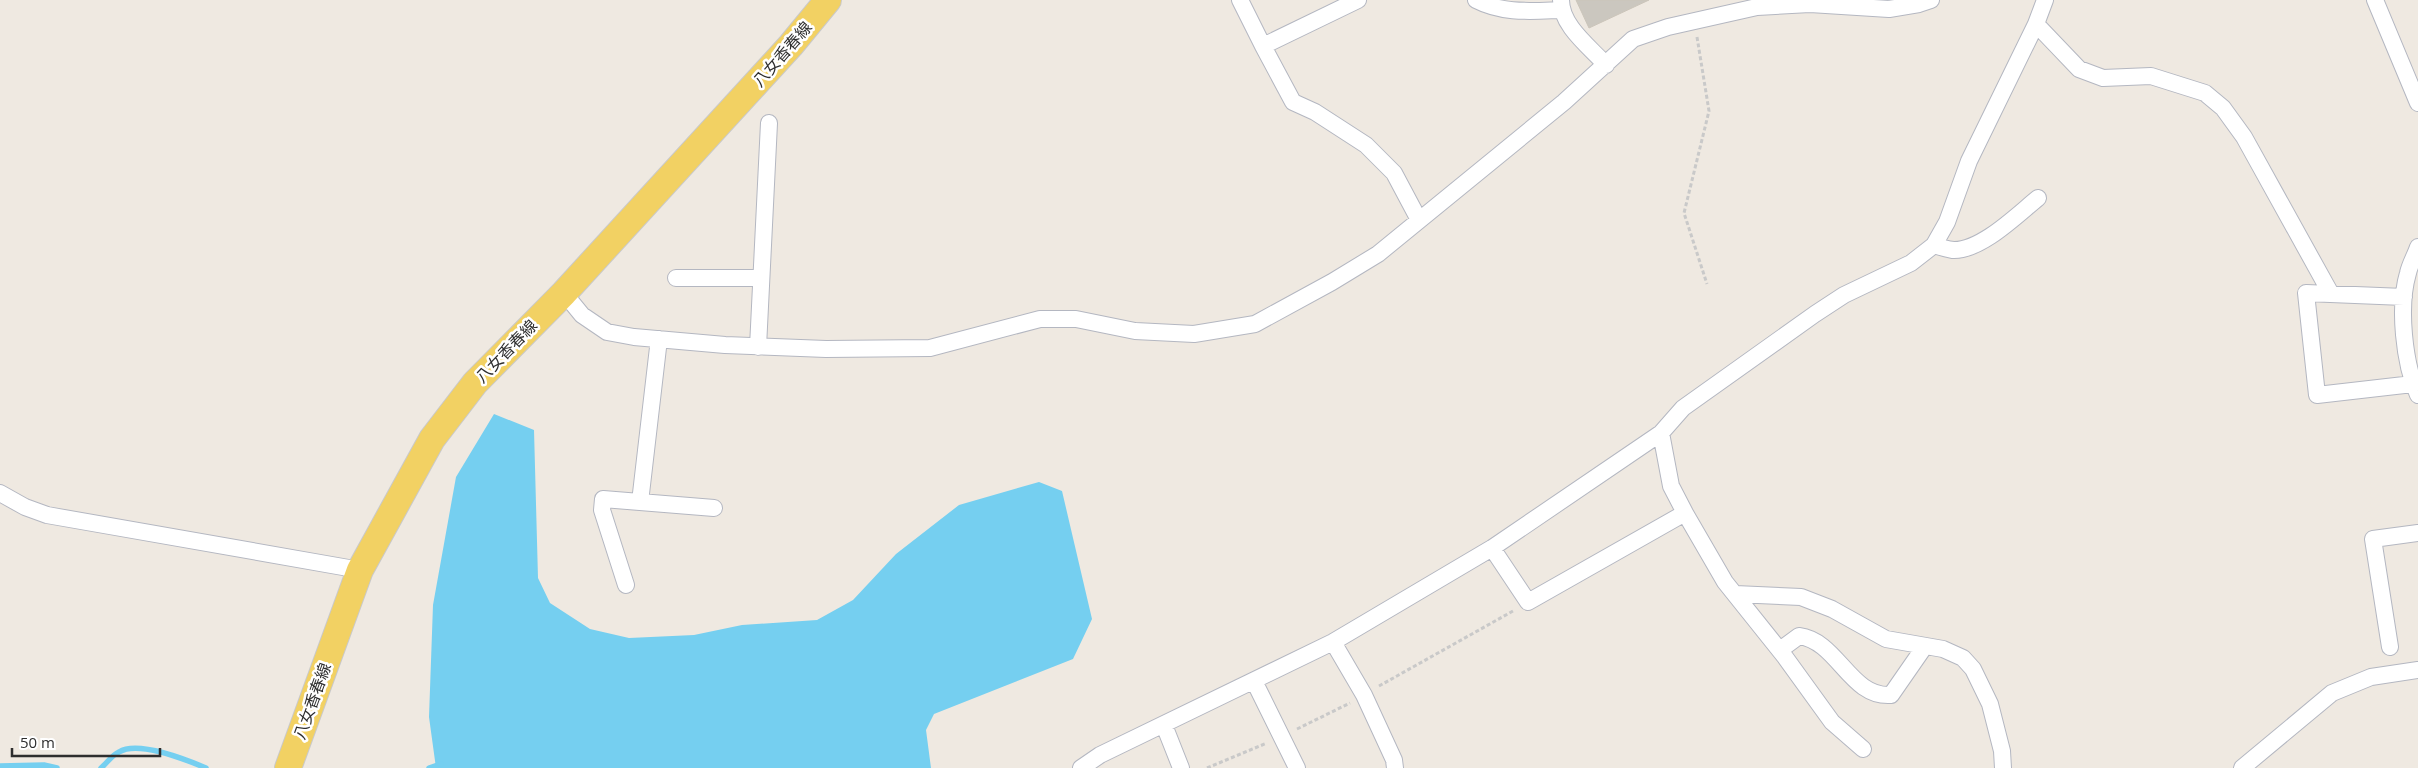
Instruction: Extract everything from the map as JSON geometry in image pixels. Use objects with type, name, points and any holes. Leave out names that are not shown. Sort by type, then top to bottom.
[{"type":"main road","name":"八女香春線","points":[[288,768],[360,570],[432,439],[475,383],[564,293],[791,45],[828,0]]},
{"type":"street","points":[[1240,0],[1293,102],[1315,112],[1366,145],[1394,173],[1419,220]]},
{"type":"street","points":[[1263,46],[1358,0]]},
{"type":"street","points":[[1476,0],[1487,6],[1517,12],[1561,5],[1569,25],[1606,65]]},
{"type":"street","points":[[564,293],[582,315],[607,332],[659,340],[758,347],[826,349],[930,348],[1040,319],[1076,319],[1135,331],[1194,334],[1255,324],[1332,282],[1378,254],[1510,148],[1606,65],[1633,38],[1755,3],[1889,9],[1931,0]]},
{"type":"street","points":[[1082,768],[1100,755],[1333,642],[1492,548],[1661,433],[1683,408],[1815,314],[1844,295],[1912,263],[1934,246],[1947,222],[1969,161],[2036,24],[2045,0]]},
{"type":"street","points":[[2375,0],[2418,103]]},
{"type":"street","points":[[2036,24],[2079,69],[2103,78],[2151,76],[2205,93],[2223,108],[2244,137],[2331,294]]},
{"type":"street","points":[[758,347],[769,123]]},
{"type":"street","points":[[1934,246],[1954,250],[1970,246],[1988,237],[2038,198]]},
{"type":"street","points":[[2404,297],[2306,293],[2317,395],[2416,390],[2404,336],[2404,297],[2408,273],[2418,247]]},
{"type":"street","points":[[676,278],[761,278]]},
{"type":"street","points":[[640,502],[659,340]]},
{"type":"street","points":[[1661,433],[1671,486],[1725,582],[1780,650],[1832,722],[1863,749]]},
{"type":"street","points":[[0,493],[25,507],[47,515],[360,570]]},
{"type":"street","points":[[626,585],[602,510],[603,499],[714,508]]},
{"type":"street","points":[[1492,548],[1528,602],[1685,513]]},
{"type":"street","points":[[2390,647],[2373,539],[2418,533]]},
{"type":"street","points":[[1735,594],[1801,597],[1832,609],[1886,639],[1943,649],[1963,658],[1973,668],[1990,704],[2002,752],[2003,768]]},
{"type":"street","points":[[1780,650],[1799,636],[1810,637],[1827,648],[1853,679],[1880,696],[1891,695],[1925,646]]},
{"type":"street","points":[[1333,642],[1364,695],[1394,760],[1395,768]]},
{"type":"street","points":[[2242,768],[2332,693],[2371,677],[2418,670]]},
{"type":"street","points":[[1254,681],[1297,768]]},
{"type":"street","points":[[1164,725],[1181,768]]},
{"type":"path","points":[[1695,21],[1709,111],[1684,213],[1707,284]]},
{"type":"water","points":[[494,414],[534,430],[538,578],[550,603],[590,629],[629,638],[694,635],[742,625],[817,620],[853,600],[896,554],[959,505],[1039,482],[1062,491],[1092,619],[1073,659],[934,714],[926,730],[931,768],[436,768],[429,717],[433,605],[456,477]]},
{"type":"building","points":[[1576,0],[1649,0],[1589,28]]},
{"type":"waterway","points":[[101,768],[116,753],[138,748],[162,752],[206,768]]},
{"type":"waterway","points":[[429,768],[441,764]]},
{"type":"waterway","points":[[0,766],[44,765],[57,768]]}]
